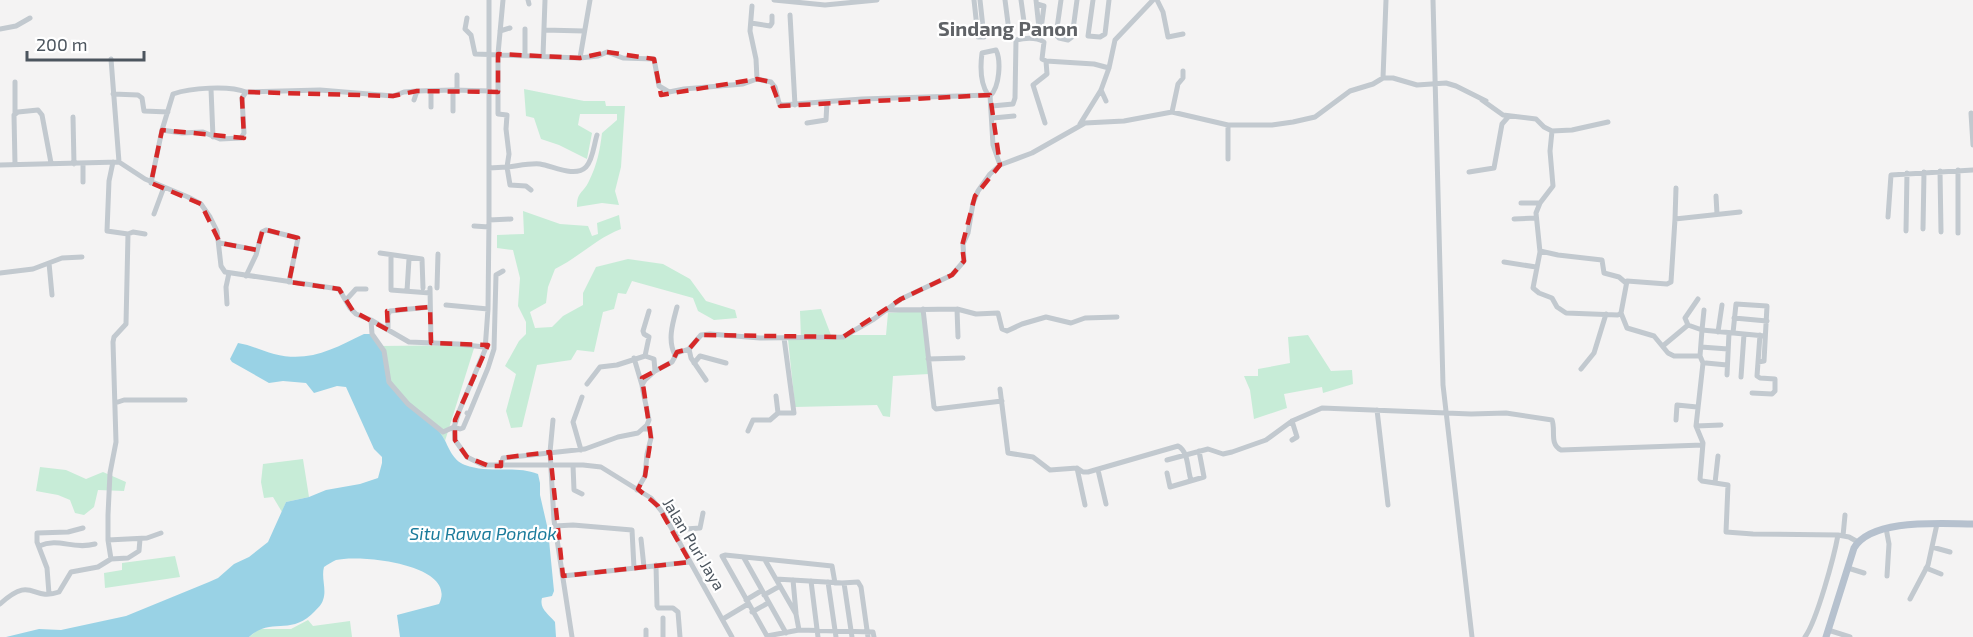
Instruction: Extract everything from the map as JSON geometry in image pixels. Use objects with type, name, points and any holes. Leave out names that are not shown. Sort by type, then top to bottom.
[{"type":"main road","points":[[1827,634],[1858,542],[1873,532],[1886,528],[1973,524]]},
{"type":"street","points":[[489,0],[498,114],[507,115],[509,154],[507,167],[510,185],[526,186],[531,190]]},
{"type":"street","points":[[454,427],[485,352],[489,227],[488,91],[504,12],[503,0]]},
{"type":"street","points":[[543,56],[545,0]]},
{"type":"street","points":[[580,58],[590,0]]},
{"type":"street","points":[[774,0],[825,5],[877,0]]},
{"type":"street","points":[[974,0],[978,14],[980,0]]},
{"type":"street","points":[[1005,0],[1009,31]]},
{"type":"street","points":[[1021,0],[1025,29],[1040,28]]},
{"type":"street","points":[[1061,0],[1056,35],[1068,40],[1072,37],[1077,0]]},
{"type":"street","points":[[1093,0],[1088,36],[1100,37],[1105,34],[1109,0]]},
{"type":"street","points":[[1079,125],[1101,90],[1115,40],[1155,0],[1163,12],[1168,37],[1183,34]]},
{"type":"street","points":[[1383,78],[1386,0]]},
{"type":"street","points":[[1433,0],[1446,412],[1472,637]]},
{"type":"street","points":[[1036,2],[1044,6],[1040,37]]},
{"type":"street","points":[[752,6],[751,42],[756,59],[757,79]]},
{"type":"street","points":[[790,15],[795,105]]},
{"type":"street","points":[[751,23],[770,26],[772,16]]},
{"type":"street","points":[[0,29],[16,26],[30,18]]},
{"type":"street","points":[[467,18],[465,29],[471,35],[474,53],[580,58],[598,56],[607,52],[623,58],[654,59],[659,86],[669,92],[743,84],[757,79],[771,82],[775,87],[780,104],[795,105],[989,96],[995,91],[997,83],[999,60],[996,50],[982,53],[982,79],[983,88],[989,96],[992,106],[994,148],[1000,165]]},
{"type":"street","points":[[500,31],[510,28]]},
{"type":"street","points":[[525,29],[525,56]]},
{"type":"street","points":[[544,30],[584,31]]},
{"type":"street","points":[[992,106],[1013,104],[1016,40],[1034,38],[1043,41],[1042,59],[1046,62],[1094,64],[1109,68]]},
{"type":"street","points":[[111,59],[116,162],[109,181],[107,231],[145,234]]},
{"type":"street","points":[[1045,123],[1033,85],[1034,82],[1046,76],[1046,62]]},
{"type":"street","points":[[1172,112],[1178,84],[1183,78],[1184,71]]},
{"type":"street","points":[[453,111],[457,75]]},
{"type":"street","points":[[675,355],[689,349],[703,335],[838,338],[847,335],[921,288],[952,275],[964,261],[975,196],[985,180],[1000,165],[1032,153],[1079,125],[1143,118],[1172,112],[1228,125],[1272,125],[1314,117],[1350,90],[1373,84],[1383,78],[1394,78],[1417,85],[1446,83],[1456,86],[1484,100],[1499,113],[1536,119],[1544,128],[1552,131],[1572,130],[1608,122]]},
{"type":"street","points":[[15,82],[15,164]]},
{"type":"street","points":[[151,183],[162,130],[172,96],[176,92],[211,89],[238,89],[246,92],[320,90],[393,96],[417,91],[498,92]]},
{"type":"street","points":[[211,89],[213,137]]},
{"type":"street","points":[[1101,90],[1106,100]]},
{"type":"street","points":[[414,100],[417,91]]},
{"type":"street","points":[[431,107],[432,91]]},
{"type":"street","points":[[162,130],[182,133],[202,132],[220,139],[243,136],[242,98],[246,92]]},
{"type":"street","points":[[113,94],[138,95],[142,98],[144,111],[168,112]]},
{"type":"street","points":[[807,123],[826,120],[827,102]]},
{"type":"street","points":[[15,113],[40,111],[51,163]]},
{"type":"street","points":[[1971,113],[1973,145]]},
{"type":"street","points":[[993,118],[1014,116]]},
{"type":"street","points":[[1469,172],[1494,168],[1502,124],[1509,116]]},
{"type":"street","points":[[72,117],[74,164]]},
{"type":"street","points":[[1228,125],[1228,159]]},
{"type":"street","points":[[1552,131],[1550,151],[1553,186],[1540,203],[1536,218],[1540,251],[1533,288],[1552,298],[1566,313],[1618,315],[1621,313]]},
{"type":"street","points":[[489,168],[538,164],[555,169],[580,171],[590,161],[597,135]]},
{"type":"street","points":[[0,165],[116,162],[151,183],[201,204],[214,223],[220,243],[221,266],[228,273],[339,289],[353,311],[409,342],[484,347]]},
{"type":"street","points":[[83,164],[83,182]]},
{"type":"street","points":[[1958,170],[1958,233]]},
{"type":"street","points":[[1888,217],[1891,175],[1907,172],[1973,170]]},
{"type":"street","points":[[1940,171],[1941,232]]},
{"type":"street","points":[[1906,231],[1907,172]]},
{"type":"street","points":[[1923,172],[1923,229]]},
{"type":"street","points":[[154,214],[164,187]]},
{"type":"street","points":[[1626,283],[1631,281],[1670,283],[1676,188]]},
{"type":"street","points":[[1716,196],[1717,214]]},
{"type":"street","points":[[1521,203],[1540,203]]},
{"type":"street","points":[[1675,219],[1740,212]]},
{"type":"street","points":[[1514,219],[1536,218]]},
{"type":"street","points":[[489,220],[511,219]]},
{"type":"street","points":[[474,226],[489,227]]},
{"type":"street","points":[[246,276],[262,232],[266,230],[298,238],[289,282]]},
{"type":"street","points":[[111,559],[108,540],[109,483],[116,442],[113,342],[114,337],[126,324],[128,234]]},
{"type":"street","points":[[220,243],[257,250]]},
{"type":"street","points":[[1540,251],[1602,260],[1604,273],[1619,277],[1626,283]]},
{"type":"street","points":[[380,253],[422,259],[423,290]]},
{"type":"street","points":[[431,343],[430,307],[438,254]]},
{"type":"street","points":[[391,256],[390,289],[407,291],[445,288]]},
{"type":"street","points":[[0,273],[33,269],[66,258],[82,257]]},
{"type":"street","points":[[407,291],[409,258]]},
{"type":"street","points":[[1504,262],[1536,267]]},
{"type":"street","points":[[49,263],[51,295]]},
{"type":"street","points":[[371,320],[372,334],[384,351],[390,384],[408,404],[443,432],[454,427],[463,428],[494,349],[496,275],[503,271]]},
{"type":"street","points":[[227,304],[228,273]]},
{"type":"street","points":[[1626,283],[1621,313],[1627,328],[1654,336],[1668,353],[1674,356],[1700,356]]},
{"type":"street","points":[[345,300],[356,289],[366,289]]},
{"type":"street","points":[[1698,299],[1684,318],[1688,325],[1702,330],[1762,335]]},
{"type":"street","points":[[1727,375],[1728,349],[1737,303],[1766,305],[1767,321],[1762,335],[1758,362],[1759,377],[1775,377],[1775,391],[1772,394],[1752,393]]},
{"type":"street","points":[[446,305],[488,309]]},
{"type":"street","points":[[1718,332],[1722,305]]},
{"type":"street","points":[[388,330],[390,311],[430,307]]},
{"type":"street","points":[[642,385],[656,370],[672,362],[675,355],[671,338],[677,307]]},
{"type":"street","points":[[923,309],[933,402],[936,409],[1002,401]]},
{"type":"street","points":[[886,311],[957,309],[976,314],[998,313],[1002,329],[1006,332],[1022,324],[1046,317],[1071,323],[1085,318],[1117,317]]},
{"type":"street","points":[[957,309],[958,337]]},
{"type":"street","points":[[1704,310],[1700,356],[1703,363],[1696,426],[1703,445],[1700,479],[1728,486],[1726,532],[1840,536],[1858,542]]},
{"type":"street","points":[[645,356],[649,336],[643,331],[649,311]]},
{"type":"street","points":[[1581,369],[1594,353],[1606,314]]},
{"type":"street","points":[[1734,318],[1767,321]]},
{"type":"street","points":[[1664,345],[1688,325]]},
{"type":"street","points":[[1741,377],[1744,334]]},
{"type":"street","points":[[748,431],[753,420],[770,420],[778,413],[794,412],[784,338]]},
{"type":"street","points":[[1701,347],[1728,349]]},
{"type":"street","points":[[689,349],[691,358],[706,380]]},
{"type":"street","points":[[587,384],[600,367],[634,358],[645,356],[654,359],[656,370]]},
{"type":"street","points":[[694,363],[700,356],[726,363]]},
{"type":"street","points":[[501,466],[503,458],[581,450],[618,437],[638,433],[643,429],[649,420],[634,358]]},
{"type":"street","points":[[928,359],[963,358]]},
{"type":"street","points":[[1706,363],[1727,364]]},
{"type":"street","points":[[1000,389],[1008,453],[1033,457],[1050,470],[1077,468],[1083,472],[1098,470],[1175,446],[1181,447],[1186,454],[1191,480]]},
{"type":"street","points":[[776,396],[778,413]]},
{"type":"street","points":[[581,450],[573,422],[582,397]]},
{"type":"street","points":[[115,403],[124,400],[185,400]]},
{"type":"street","points":[[1676,420],[1677,405],[1697,407]]},
{"type":"street","points":[[1167,460],[1210,449],[1223,454],[1232,452],[1266,440],[1292,421],[1323,408],[1506,413],[1552,420],[1554,443],[1561,450],[1703,445]]},
{"type":"street","points":[[460,409],[469,414]]},
{"type":"street","points":[[1377,410],[1388,505]]},
{"type":"street","points":[[552,420],[550,452],[554,523],[572,637]]},
{"type":"street","points":[[1292,421],[1297,437],[1293,440]]},
{"type":"street","points":[[1696,426],[1721,425]]},
{"type":"street","name":"Jalan Puri Jaya","points":[[454,427],[455,440],[467,457],[477,464],[601,467],[651,498],[681,532],[690,562],[725,618],[732,637]]},
{"type":"street","points":[[637,490],[645,476],[651,438],[650,429],[643,429]]},
{"type":"street","points":[[1167,473],[1170,487],[1204,477],[1199,451]]},
{"type":"street","points":[[1715,483],[1718,456]]},
{"type":"street","points":[[573,465],[574,490],[582,494]]},
{"type":"street","points":[[1077,468],[1085,505]]},
{"type":"street","points":[[1098,470],[1106,504]]},
{"type":"street","points":[[681,532],[701,526],[703,513]]},
{"type":"street","points":[[1805,637],[1845,515]]},
{"type":"street","points":[[554,523],[632,530],[634,568]]},
{"type":"street","points":[[1910,599],[1926,568],[1936,524]]},
{"type":"street","points":[[49,594],[47,568],[37,534],[39,532],[68,532],[83,528]]},
{"type":"street","points":[[1886,528],[1889,544],[1887,576]]},
{"type":"street","points":[[108,540],[140,539],[161,533]]},
{"type":"street","points":[[0,604],[11,593],[20,589],[55,594],[62,590],[71,572],[98,567],[111,559],[128,558],[137,553],[140,549],[140,539]]},
{"type":"street","points":[[641,539],[644,567]]},
{"type":"street","points":[[39,546],[49,542],[80,547],[95,544]]},
{"type":"street","points":[[1932,547],[1950,552]]},
{"type":"street","points":[[836,634],[832,566],[725,555],[722,557],[767,636],[799,630],[818,634],[868,635],[874,632],[874,637]]},
{"type":"street","points":[[744,558],[786,633]]},
{"type":"street","points":[[765,560],[796,614]]},
{"type":"street","points":[[563,576],[690,562]]},
{"type":"street","points":[[656,566],[657,606],[658,608],[673,608],[678,612],[680,637]]},
{"type":"street","points":[[1848,568],[1864,573]]},
{"type":"street","points":[[1926,568],[1941,574]]},
{"type":"street","points":[[776,579],[832,583],[856,581],[860,585],[868,635]]},
{"type":"street","points":[[794,580],[799,630]]},
{"type":"street","points":[[811,581],[818,634]]},
{"type":"street","points":[[844,583],[852,634]]},
{"type":"street","points":[[725,618],[747,602],[780,586]]},
{"type":"street","points":[[752,612],[768,603]]},
{"type":"street","points":[[663,618],[663,637]]},
{"type":"street","points":[[646,630],[646,637]]},
{"type":"street","points":[[1827,634],[1850,637]]},
{"type":"highlighted area","points":[[607,52],[654,59],[661,95],[757,79],[771,82],[780,106],[990,95],[1000,165],[975,196],[962,246],[964,261],[952,275],[901,299],[843,337],[701,335],[689,349],[677,352],[672,362],[642,378],[651,438],[645,476],[638,489],[658,506],[690,562],[563,576],[550,452],[501,458],[501,466],[489,466],[467,457],[455,440],[455,420],[488,345],[431,343],[430,307],[387,311],[388,330],[353,311],[339,289],[289,282],[298,238],[263,229],[257,250],[220,243],[201,204],[151,183],[162,130],[244,138],[242,98],[246,92],[393,96],[417,91],[498,92],[498,54],[580,58]]},
{"type":"green space","points":[[524,89],[584,101],[605,101],[606,106],[625,106],[621,167],[615,191],[619,205],[602,203],[577,207],[579,195],[587,185],[594,169],[602,133],[617,120],[617,114],[580,114],[578,125],[592,133],[587,159],[541,139],[534,118],[526,116]]},
{"type":"green space","points":[[523,211],[560,224],[588,226],[592,236],[598,234],[597,223],[619,215],[621,229],[604,237],[555,269],[548,287],[546,303],[530,312],[535,328],[552,327],[563,316],[583,305],[583,293],[596,267],[628,259],[663,264],[690,279],[706,301],[735,310],[737,318],[714,320],[698,311],[693,298],[632,281],[626,294],[618,293],[614,309],[603,312],[594,352],[577,350],[571,360],[537,365],[522,427],[511,428],[506,411],[516,374],[505,366],[519,341],[526,334],[526,322],[518,306],[520,278],[513,250],[497,248],[497,235],[524,234]]},
{"type":"green space","points":[[821,309],[831,335],[886,335],[888,313],[922,310],[929,374],[893,376],[890,417],[883,416],[877,405],[795,407],[788,339],[801,339],[800,311]]},
{"type":"green space","points":[[1308,335],[1331,371],[1352,370],[1353,384],[1323,393],[1322,387],[1284,394],[1287,408],[1254,419],[1250,390],[1244,376],[1258,376],[1258,369],[1290,363],[1288,337]]},
{"type":"green space","points":[[475,345],[445,441],[387,382],[384,354],[380,346]]},
{"type":"green space","points":[[303,459],[309,497],[286,502],[282,512],[273,497],[264,498],[261,482],[263,464]]},
{"type":"green space","points":[[40,467],[66,470],[86,479],[103,472],[126,482],[124,491],[98,490],[94,507],[84,515],[75,513],[70,500],[36,491]]},
{"type":"green space","points":[[175,556],[180,577],[105,588],[104,573],[122,570],[122,563]]},
{"type":"green space","points":[[308,620],[313,626],[350,621],[352,637],[249,637],[259,629],[291,629]]},
{"type":"water","name":"Situ Rawa Pondok","points":[[364,334],[370,334],[384,354],[387,382],[432,424],[457,460],[474,468],[520,470],[538,474],[548,530],[554,591],[552,596],[542,598],[541,602],[543,608],[555,622],[556,637],[400,637],[397,615],[439,604],[441,590],[435,579],[404,565],[384,561],[348,559],[336,560],[324,567],[324,596],[317,609],[306,619],[290,625],[266,628],[249,637],[6,637],[39,629],[61,630],[126,616],[209,582],[268,542],[286,502],[378,478],[382,457],[374,449],[346,387],[337,386],[314,393],[306,383],[283,381],[269,383],[230,359],[238,343],[274,354],[298,357],[320,353]]},
{"type":"district","name":"Sindang Panon","points":[[1008,29]]}]
